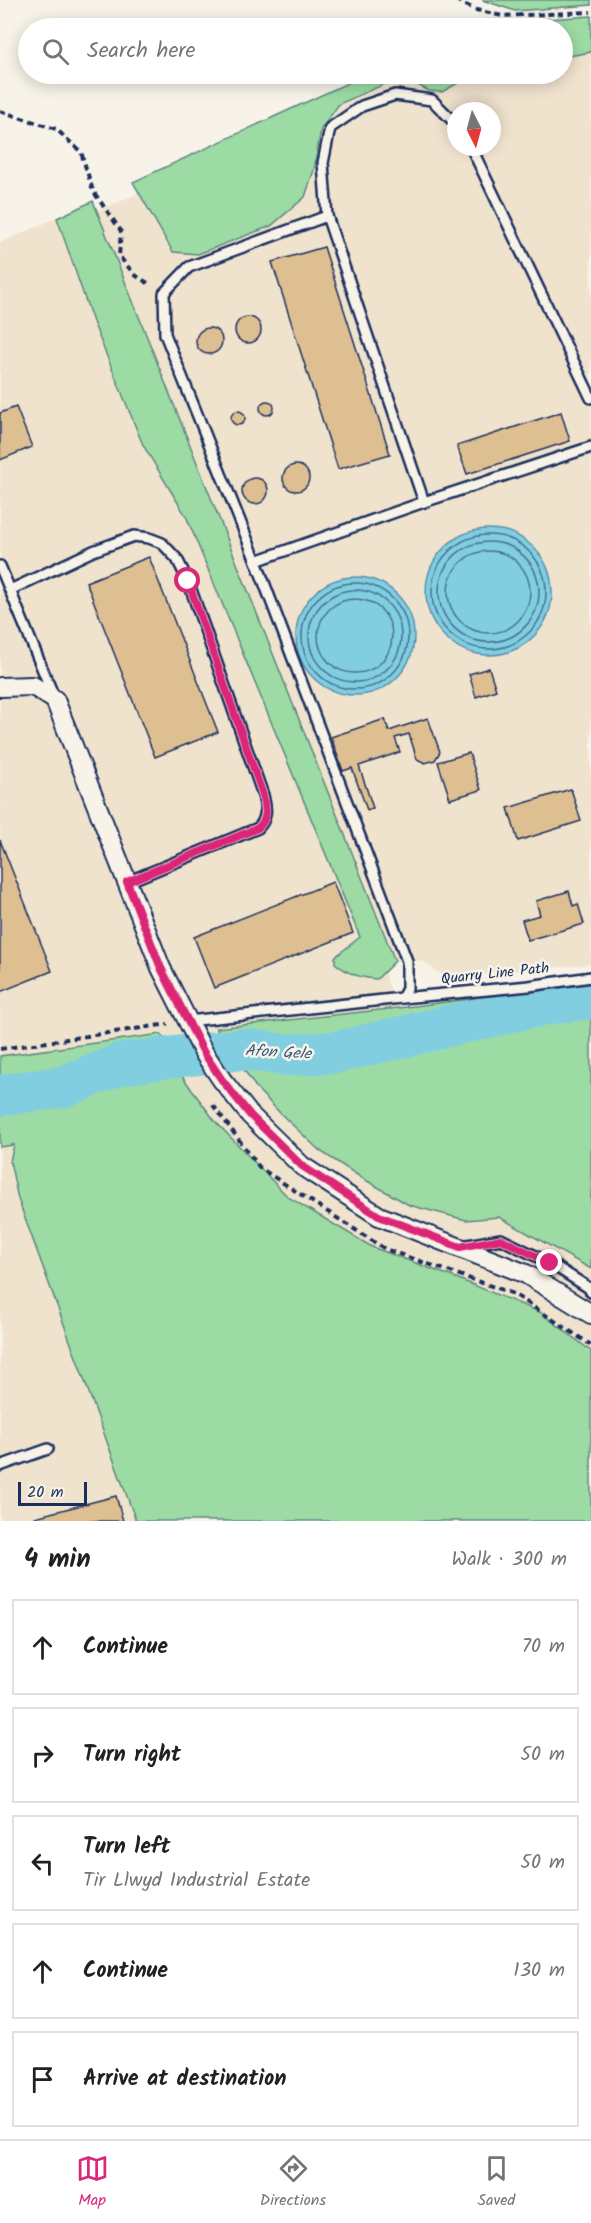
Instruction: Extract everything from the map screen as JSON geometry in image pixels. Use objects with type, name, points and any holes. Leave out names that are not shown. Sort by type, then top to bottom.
[{"type":"street","points":[[0,687],[33,686],[55,700],[161,968],[204,1053],[250,1115],[302,1166],[379,1216],[526,1274],[591,1314]]},
{"type":"lane","points":[[424,502],[327,216],[323,163],[330,128],[362,106],[395,94],[432,100],[447,115]]},
{"type":"lane","points":[[475,156],[591,398]]},
{"type":"lane","points":[[327,216],[189,267],[164,293],[165,334],[256,561],[407,961],[407,989],[402,998]]},
{"type":"lane","points":[[256,561],[591,447]]},
{"type":"lane","points":[[10,590],[93,550],[134,536],[162,543],[177,559],[188,581],[263,795],[266,816],[258,828],[127,882]]},
{"type":"lane","points":[[0,566],[55,700]]},
{"type":"lane","name":"Quarry Line Path","points":[[189,1024],[591,977]]},
{"type":"lane","points":[[460,1247],[501,1239],[550,1263],[589,1288],[591,1292]]},
{"type":"lane","points":[[0,1466],[48,1449]]},
{"type":"path","points":[[456,0],[476,10],[502,15],[591,12]]},
{"type":"path","points":[[0,111],[56,129],[81,152],[93,191],[121,231],[119,256],[135,275],[164,293]]},
{"type":"path","points":[[0,1049],[189,1024]]},
{"type":"shaded area","points":[[591,28],[591,964],[446,978],[422,961],[395,961],[91,214],[385,84],[573,84],[573,29]]},
{"type":"shaded area","points":[[76,209],[398,1008],[591,984],[591,1521],[0,1521],[0,243]]},
{"type":"green space","points":[[482,0],[591,0],[591,5],[515,11]]},
{"type":"green space","points":[[591,16],[591,52],[573,55],[573,18],[561,18]]},
{"type":"green space","points":[[345,84],[384,84],[339,104],[321,129],[314,170],[305,197],[271,226],[198,254],[173,252],[133,182]]},
{"type":"green space","points":[[416,84],[456,84],[442,92],[429,91]]},
{"type":"green space","points":[[93,201],[395,961],[377,979],[354,975],[335,963],[335,957],[360,937],[186,516],[143,445],[93,322],[57,218]]},
{"type":"green space","points":[[591,984],[591,1269],[499,1217],[466,1220],[409,1205],[362,1178],[320,1151],[282,1115],[257,1089],[216,1028],[398,1008]]},
{"type":"green space","points":[[161,1034],[181,1075],[215,1121],[288,1197],[372,1247],[540,1312],[591,1351],[591,1521],[136,1521],[18,1199],[10,1161],[14,1145],[0,1147],[0,1056]]},
{"type":"water","points":[[489,529],[513,533],[534,547],[548,568],[552,592],[548,616],[534,637],[513,651],[489,655],[465,651],[444,637],[430,616],[426,592],[430,568],[444,547],[465,533]]},
{"type":"water","points":[[355,577],[378,581],[397,594],[410,613],[414,636],[410,659],[397,678],[378,691],[355,695],[332,691],[313,678],[300,659],[296,636],[300,613],[313,594],[332,581]]},
{"type":"building","points":[[324,247],[390,454],[338,469],[272,262]]},
{"type":"building","points":[[248,317],[257,321],[261,330],[257,339],[248,343],[239,339],[235,330],[239,321]]},
{"type":"building","points":[[209,328],[218,332],[222,341],[218,350],[209,354],[200,350],[196,341],[200,332]]},
{"type":"building","points":[[264,401],[270,401],[274,408],[270,415],[264,415],[260,411],[260,405]]},
{"type":"building","points":[[16,407],[32,447],[0,460],[0,413]]},
{"type":"building","points":[[238,411],[243,413],[245,418],[243,423],[238,425],[233,423],[231,418],[233,413]]},
{"type":"building","points":[[561,412],[570,441],[467,474],[457,446]]},
{"type":"building","points":[[296,465],[305,469],[309,478],[305,487],[296,491],[287,487],[283,478],[287,469]]},
{"type":"building","points":[[255,478],[264,482],[268,491],[264,500],[255,504],[246,500],[242,491],[246,482]]},
{"type":"building","points":[[149,557],[218,732],[155,757],[86,582]]},
{"type":"building","points":[[489,668],[496,690],[476,697],[469,674]]},
{"type":"building","points":[[428,718],[440,752],[435,760],[425,763],[417,759],[409,734],[395,738],[400,752],[359,766],[373,808],[367,810],[352,768],[343,771],[331,737],[385,719],[389,731]]},
{"type":"building","points":[[469,753],[481,790],[450,799],[438,762]]},
{"type":"building","points":[[571,789],[581,821],[518,841],[508,808]]},
{"type":"building","points":[[0,840],[52,971],[0,992]]},
{"type":"building","points":[[333,882],[353,933],[214,988],[194,937]]},
{"type":"building","points":[[569,891],[573,906],[578,904],[584,924],[528,940],[522,920],[540,915],[536,901]]},
{"type":"building","points":[[116,1496],[123,1521],[36,1521],[35,1517]]},
{"type":"waterway","name":"Afon Gele","points":[[0,1095],[63,1087],[120,1064],[165,1058],[243,1049],[285,1055],[337,1052],[509,1012],[591,998]]},
{"type":"route","points":[[188,581],[263,795],[266,816],[258,828],[235,839],[127,882],[161,968],[204,1053],[250,1115],[302,1166],[379,1216],[460,1247],[501,1239],[550,1263]]}]
